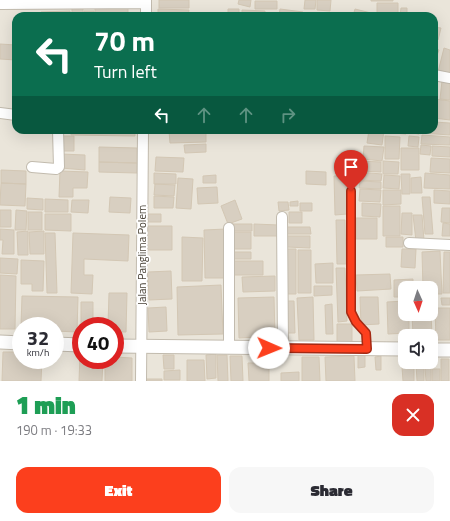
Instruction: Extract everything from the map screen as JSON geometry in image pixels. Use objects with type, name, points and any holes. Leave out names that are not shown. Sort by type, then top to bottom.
[{"type":"street","points":[[0,4],[146,2]]},
{"type":"street","points":[[438,76],[450,78]]},
{"type":"street","points":[[0,113],[12,114]]},
{"type":"street","points":[[32,167],[58,167],[58,134]]},
{"type":"street","name":"Jalan Panglima Polem","points":[[141,381],[143,134]]},
{"type":"street","points":[[282,217],[283,348]]},
{"type":"street","points":[[228,348],[229,228]]},
{"type":"street","points":[[409,243],[450,245]]},
{"type":"street","points":[[0,342],[12,343]]},
{"type":"street","points":[[124,346],[398,349]]},
{"type":"street","points":[[438,350],[450,350]]},
{"type":"lane","points":[[351,176],[351,312],[356,322],[366,333],[367,349]]},
{"type":"shaded area","points":[[0,0],[450,0],[450,381],[0,381]]},
{"type":"building","points":[[159,0],[189,0],[189,8],[159,8]]},
{"type":"building","points":[[239,0],[251,0],[250,7],[238,4]]},
{"type":"building","points":[[305,0],[316,0],[315,9],[304,9]]},
{"type":"building","points":[[317,0],[331,0],[330,11],[317,10]]},
{"type":"building","points":[[393,0],[393,1],[371,1]]},
{"type":"building","points":[[255,1],[277,1],[277,9],[255,9]]},
{"type":"building","points":[[377,3],[398,3],[398,12],[377,12]]},
{"type":"building","points":[[83,7],[83,12],[72,12],[72,8]]},
{"type":"building","points":[[95,7],[128,7],[128,12],[95,12]]},
{"type":"building","points":[[401,8],[407,8],[407,12],[400,12]]},
{"type":"building","points":[[158,9],[189,10],[189,12],[158,12]]},
{"type":"building","points":[[228,9],[239,9],[239,12],[228,12]]},
{"type":"building","points":[[280,9],[303,12],[280,12]]},
{"type":"building","points":[[355,9],[367,12],[354,12]]},
{"type":"building","points":[[242,10],[265,11],[265,12],[242,12]]},
{"type":"building","points":[[70,11],[70,12],[41,12]]},
{"type":"building","points":[[438,28],[441,28],[438,40]]},
{"type":"building","points":[[0,44],[12,45],[12,60],[0,59]]},
{"type":"building","points":[[444,48],[450,50],[450,75],[438,72]]},
{"type":"building","points":[[442,81],[450,82],[450,100],[440,99]]},
{"type":"building","points":[[438,100],[450,101],[450,120],[438,118]]},
{"type":"building","points":[[438,122],[450,123],[450,135],[436,134],[438,134]]},
{"type":"building","points":[[135,134],[135,136],[71,135]]},
{"type":"building","points":[[169,134],[206,134],[206,142],[170,143]]},
{"type":"building","points":[[368,134],[383,134],[382,145],[367,143]]},
{"type":"building","points":[[422,135],[450,137],[450,145],[421,144]]},
{"type":"building","points":[[61,136],[74,136],[74,151],[61,151]]},
{"type":"building","points":[[385,136],[400,137],[399,159],[385,159]]},
{"type":"building","points":[[409,136],[419,137],[418,147],[408,146]]},
{"type":"building","points":[[206,144],[206,152],[185,153],[184,145]]},
{"type":"building","points":[[421,145],[431,146],[430,155],[420,154]]},
{"type":"building","points":[[364,146],[384,147],[382,161],[363,159]]},
{"type":"building","points":[[432,146],[450,147],[450,157],[432,156]]},
{"type":"building","points":[[99,147],[137,148],[137,163],[99,162]]},
{"type":"building","points":[[401,148],[419,148],[419,170],[401,170]]},
{"type":"building","points":[[61,154],[85,155],[85,170],[61,168]]},
{"type":"building","points":[[156,157],[184,158],[183,172],[155,171]]},
{"type":"building","points":[[431,158],[450,159],[450,173],[430,172]]},
{"type":"building","points":[[360,161],[381,162],[381,172],[360,171]]},
{"type":"building","points":[[383,161],[399,162],[398,174],[383,174]]},
{"type":"building","points":[[99,162],[137,163],[137,173],[99,172]]},
{"type":"building","points":[[1,170],[26,171],[26,184],[1,183]]},
{"type":"building","points":[[60,171],[88,172],[87,188],[73,188],[73,197],[59,197]]},
{"type":"building","points":[[306,171],[326,172],[326,185],[306,184]]},
{"type":"building","points":[[358,172],[382,174],[381,181],[357,180]]},
{"type":"building","points":[[154,173],[176,174],[176,184],[154,184]]},
{"type":"building","points":[[425,173],[450,175],[450,189],[424,188]]},
{"type":"building","points":[[401,174],[410,174],[410,194],[402,194]]},
{"type":"building","points":[[216,175],[216,183],[203,183],[203,176]]},
{"type":"building","points":[[384,175],[400,176],[399,189],[383,188]]},
{"type":"building","points":[[334,176],[346,176],[347,214],[335,215]]},
{"type":"building","points":[[421,177],[422,193],[411,193],[411,178]]},
{"type":"building","points":[[178,178],[193,179],[191,209],[176,208]]},
{"type":"building","points":[[360,181],[381,182],[381,189],[359,188]]},
{"type":"building","points":[[1,183],[26,184],[25,206],[0,205]]},
{"type":"building","points":[[155,184],[175,185],[174,196],[154,195]]},
{"type":"building","points":[[217,187],[218,203],[198,204],[197,188]]},
{"type":"building","points":[[360,189],[381,190],[380,202],[359,201]]},
{"type":"building","points":[[383,190],[401,190],[401,204],[383,205]]},
{"type":"building","points":[[434,190],[450,191],[450,204],[434,203]]},
{"type":"building","points":[[154,196],[174,197],[173,208],[154,208]]},
{"type":"building","points":[[110,197],[131,198],[130,213],[109,212]]},
{"type":"building","points":[[422,197],[430,197],[433,234],[425,234]]},
{"type":"building","points":[[27,198],[43,199],[43,210],[27,209]]},
{"type":"building","points":[[45,199],[68,200],[68,212],[45,212]]},
{"type":"building","points":[[72,200],[89,200],[88,213],[71,212]]},
{"type":"building","points":[[235,200],[242,219],[228,224],[221,206]]},
{"type":"building","points":[[298,201],[298,206],[290,206],[290,202]]},
{"type":"building","points":[[278,202],[288,202],[289,210],[279,211]]},
{"type":"building","points":[[300,203],[312,203],[312,211],[300,211]]},
{"type":"building","points":[[362,203],[381,204],[380,217],[362,216]]},
{"type":"building","points":[[383,206],[400,206],[400,236],[383,236]]},
{"type":"building","points":[[442,208],[450,208],[450,223],[441,222]]},
{"type":"building","points":[[0,210],[11,210],[11,227],[0,227]]},
{"type":"building","points":[[16,210],[27,211],[26,230],[15,230]]},
{"type":"building","points":[[28,212],[42,212],[42,230],[28,230]]},
{"type":"building","points":[[289,212],[302,212],[302,223],[289,223]]},
{"type":"building","points":[[402,213],[412,213],[412,235],[401,234]]},
{"type":"building","points":[[45,214],[71,214],[71,231],[45,230]]},
{"type":"building","points":[[148,214],[161,214],[161,222],[148,222]]},
{"type":"building","points":[[413,215],[422,215],[424,240],[416,241]]},
{"type":"building","points":[[356,218],[377,218],[377,239],[356,239]]},
{"type":"building","points":[[336,220],[345,220],[346,264],[337,264]]},
{"type":"building","points":[[443,223],[450,224],[450,236],[442,236]]},
{"type":"building","points":[[230,224],[252,224],[252,231],[230,231]]},
{"type":"building","points":[[254,224],[279,225],[278,236],[254,236]]},
{"type":"building","points":[[144,226],[172,226],[172,250],[143,250]]},
{"type":"building","points":[[287,227],[310,227],[311,234],[287,234]]},
{"type":"building","points":[[0,229],[14,230],[14,254],[2,254],[3,240],[0,240]]},
{"type":"building","points":[[226,229],[227,278],[205,278],[204,230]]},
{"type":"building","points":[[28,231],[28,255],[18,255],[17,232]]},
{"type":"building","points":[[44,231],[44,254],[30,254],[29,232]]},
{"type":"building","points":[[231,232],[251,232],[251,249],[230,249]]},
{"type":"building","points":[[45,233],[55,233],[57,293],[47,293]]},
{"type":"building","points":[[73,233],[129,235],[128,261],[84,259],[84,275],[93,275],[92,294],[71,293]]},
{"type":"building","points":[[287,236],[310,236],[310,248],[287,247]]},
{"type":"building","points":[[182,237],[203,238],[202,281],[182,281]]},
{"type":"building","points":[[386,237],[403,237],[403,247],[386,247]]},
{"type":"building","points":[[285,249],[296,249],[296,294],[285,294]]},
{"type":"building","points":[[402,249],[416,249],[415,268],[401,267]]},
{"type":"building","points":[[298,250],[311,250],[311,293],[298,293]]},
{"type":"building","points":[[440,251],[442,294],[438,294],[438,281],[423,281],[422,252]]},
{"type":"building","points":[[231,252],[251,252],[251,259],[231,259]]},
{"type":"building","points":[[444,252],[450,252],[450,293],[443,293]]},
{"type":"building","points":[[0,258],[18,259],[17,274],[0,273]]},
{"type":"building","points":[[21,260],[44,261],[43,291],[32,291],[32,284],[21,284]]},
{"type":"building","points":[[231,261],[263,261],[263,275],[231,275]]},
{"type":"building","points":[[333,263],[333,283],[316,283],[315,264]]},
{"type":"building","points":[[336,268],[345,268],[347,321],[338,322]]},
{"type":"building","points":[[171,271],[172,299],[149,300],[148,272]]},
{"type":"building","points":[[390,274],[391,289],[357,291],[356,275]]},
{"type":"building","points":[[0,275],[16,276],[15,317],[12,317],[12,329],[0,329]]},
{"type":"building","points":[[275,276],[275,291],[243,292],[242,277]]},
{"type":"building","points":[[413,279],[413,281],[398,281],[398,297],[394,297],[394,280]]},
{"type":"building","points":[[221,285],[223,334],[178,335],[177,287]]},
{"type":"building","points":[[314,286],[332,286],[332,295],[314,296]]},
{"type":"building","points":[[109,293],[127,293],[126,332],[124,332],[124,317],[108,317]]},
{"type":"building","points":[[22,296],[78,297],[77,317],[72,317],[72,332],[64,331],[64,317],[21,317]]},
{"type":"building","points":[[274,297],[275,336],[239,338],[238,298]]},
{"type":"building","points":[[313,297],[314,340],[299,340],[297,298]]},
{"type":"building","points":[[360,297],[378,297],[379,324],[361,325]]},
{"type":"building","points":[[441,298],[450,298],[450,305],[442,305]]},
{"type":"building","points":[[286,301],[294,301],[295,333],[287,333]]},
{"type":"building","points":[[398,301],[398,321],[409,321],[409,329],[398,329],[398,334],[388,334],[387,302]]},
{"type":"building","points":[[81,302],[93,302],[93,317],[81,317]]},
{"type":"building","points":[[332,304],[333,334],[326,334],[325,305]]},
{"type":"building","points":[[166,307],[167,331],[149,332],[148,308]]},
{"type":"building","points":[[438,308],[450,308],[450,340],[438,340],[438,329],[436,329],[435,321],[438,321]]},
{"type":"building","points":[[412,321],[431,321],[432,329],[413,329]]},
{"type":"building","points":[[337,324],[352,324],[352,342],[337,342]]},
{"type":"building","points":[[3,352],[12,352],[12,369],[42,369],[41,381],[2,381]]},
{"type":"building","points":[[216,354],[216,378],[207,379],[206,355]]},
{"type":"building","points":[[163,355],[174,355],[174,369],[164,369]]},
{"type":"building","points":[[217,355],[227,355],[228,381],[218,381]]},
{"type":"building","points":[[358,355],[365,355],[365,367],[358,368]]},
{"type":"building","points":[[230,356],[242,356],[243,381],[231,381]]},
{"type":"building","points":[[354,356],[355,381],[326,381],[325,357]]},
{"type":"building","points":[[381,356],[381,370],[376,370],[375,357]]},
{"type":"building","points":[[302,357],[319,357],[320,381],[302,381]]},
{"type":"building","points":[[124,358],[132,358],[132,381],[105,381],[105,369],[124,369]]},
{"type":"building","points":[[441,359],[449,359],[449,381],[441,381]]},
{"type":"building","points":[[187,360],[204,360],[205,381],[187,381]]},
{"type":"building","points":[[248,363],[269,363],[269,381],[249,381]]},
{"type":"building","points":[[79,369],[103,369],[102,381],[79,381]]},
{"type":"building","points":[[402,369],[414,369],[414,381],[403,381]]},
{"type":"building","points":[[416,369],[424,369],[424,381],[417,381]]},
{"type":"building","points":[[425,369],[431,369],[431,381],[426,381]]},
{"type":"building","points":[[432,369],[440,369],[440,381],[432,381]]},
{"type":"building","points":[[180,370],[180,380],[164,380],[164,371]]},
{"type":"building","points":[[299,372],[299,381],[281,381],[281,373]]},
{"type":"building","points":[[146,379],[162,379],[162,381],[146,381]]},
{"type":"route","points":[[269,348],[367,349],[366,333],[364,329],[356,322],[351,312],[351,191]]}]
